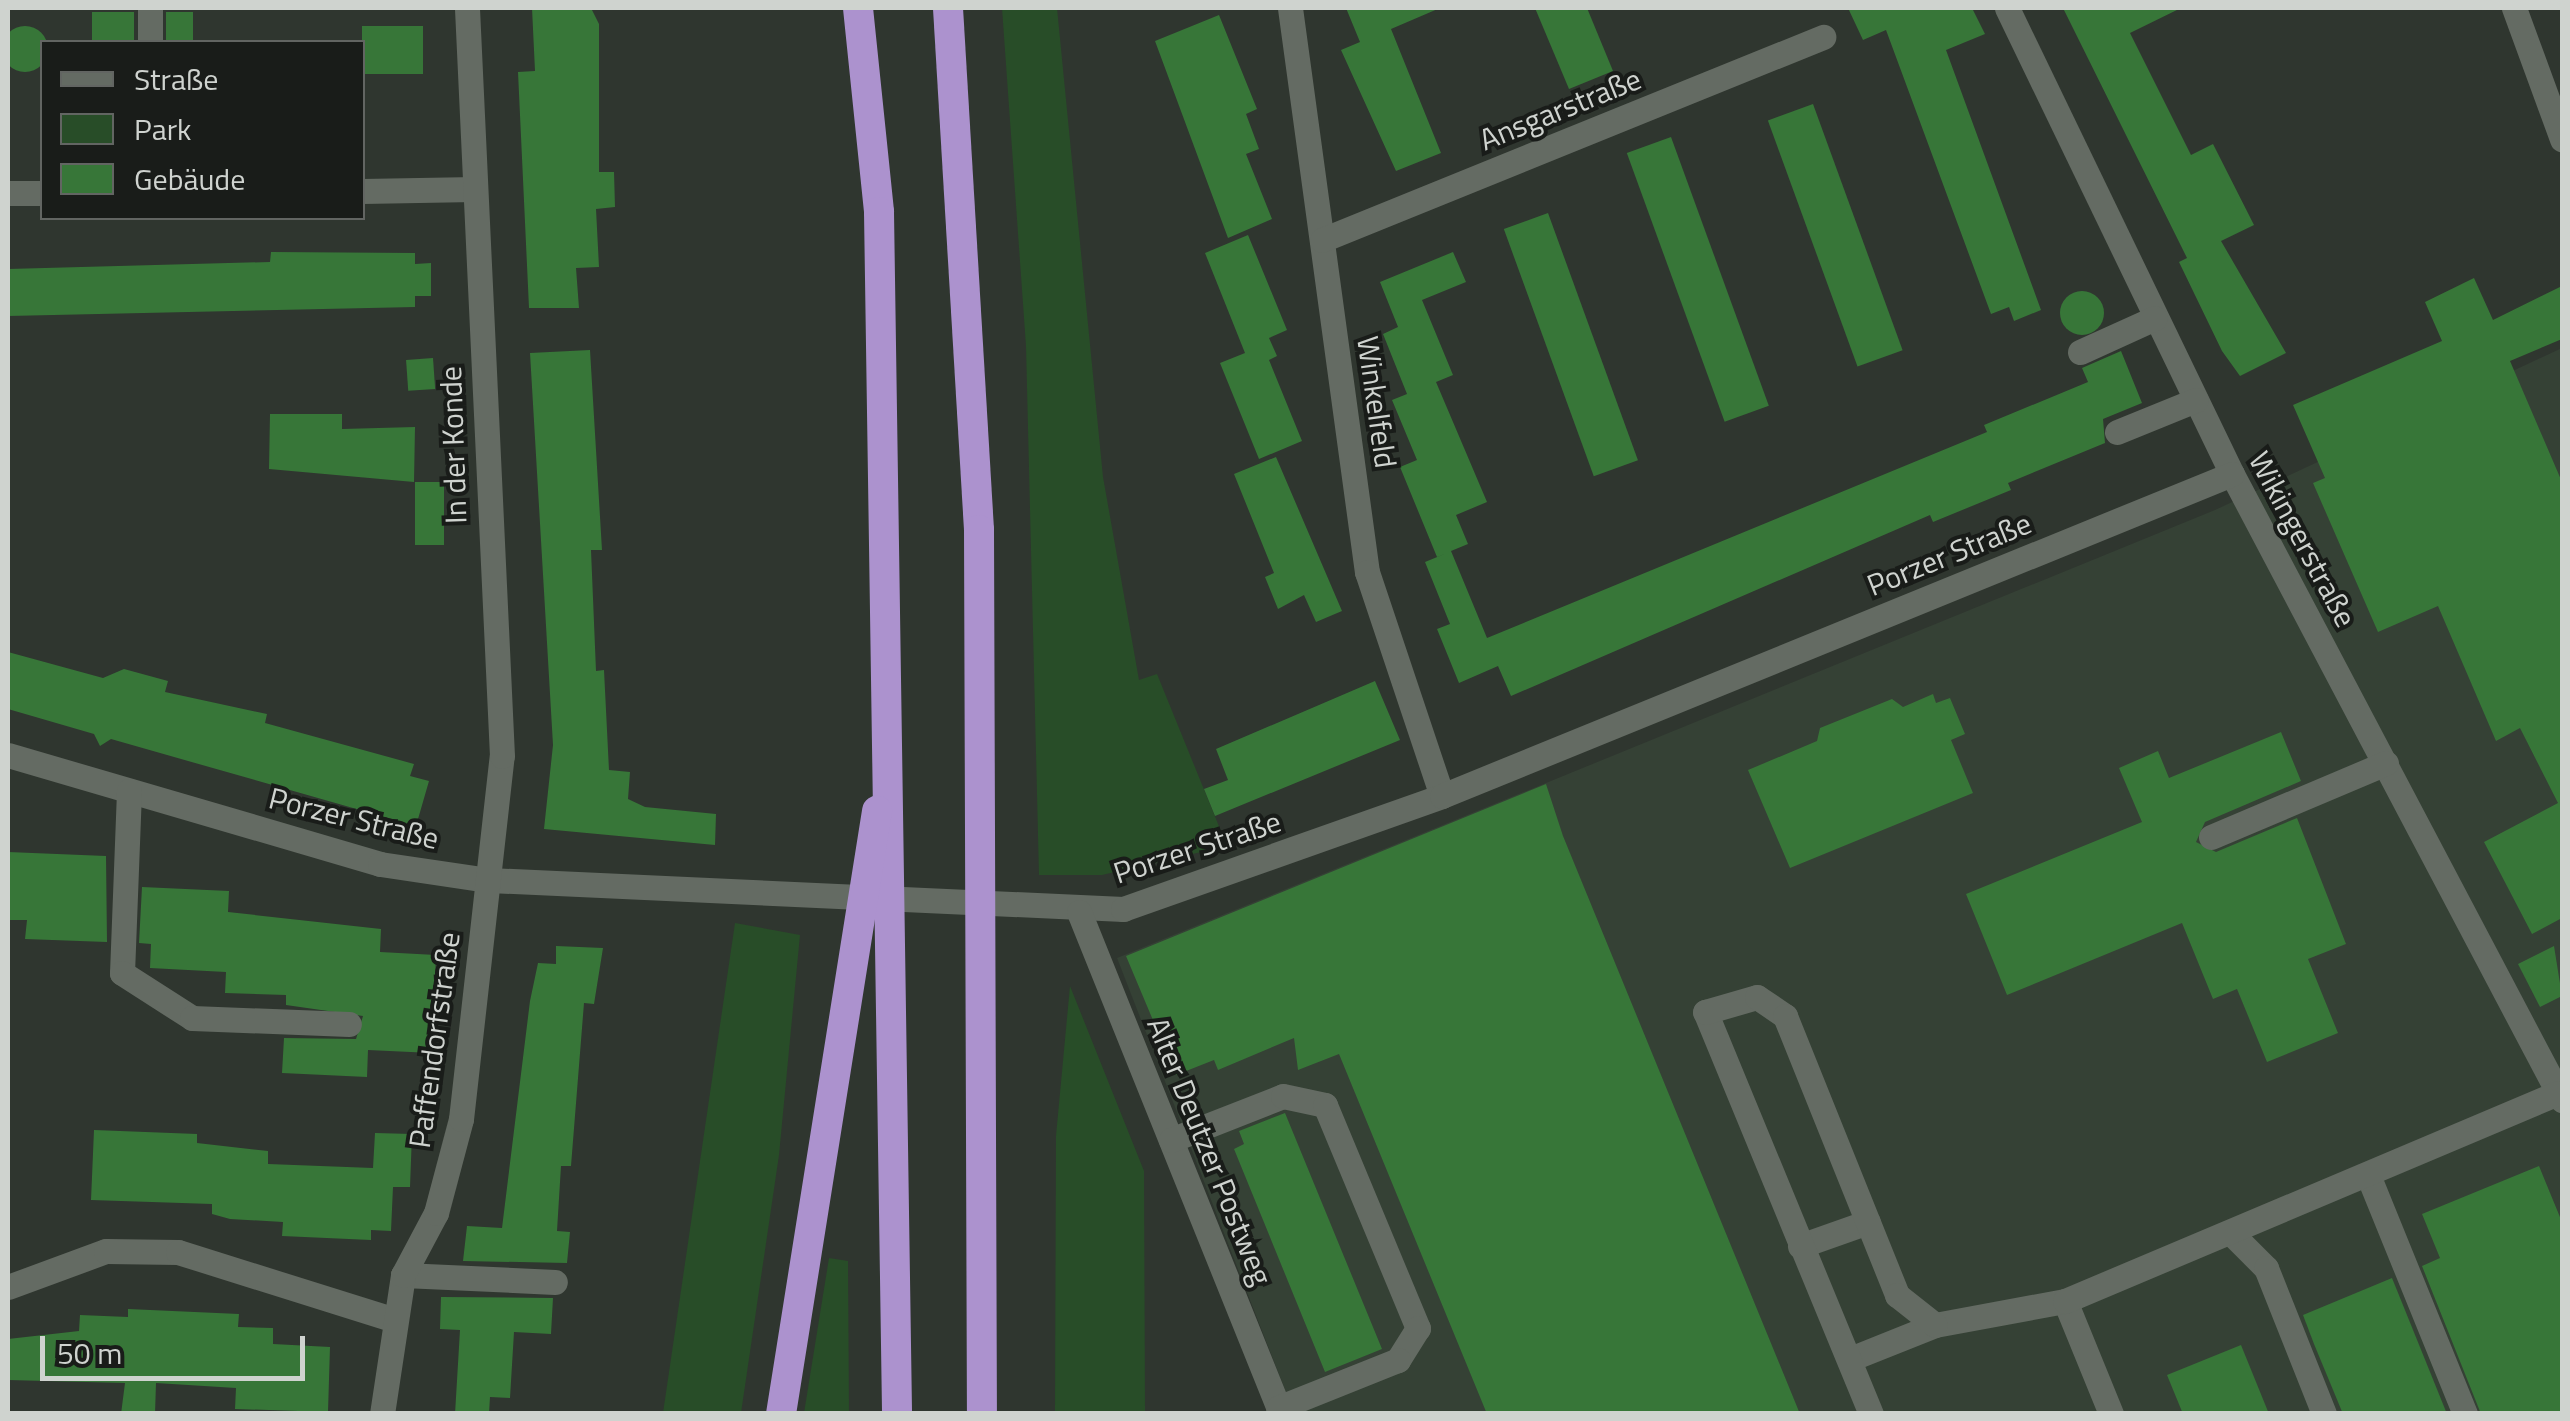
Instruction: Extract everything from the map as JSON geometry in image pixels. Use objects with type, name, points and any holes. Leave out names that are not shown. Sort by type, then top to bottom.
[{"type":"highway","points":[[858,8],[878,212],[892,719],[897,1414]]},
{"type":"highway","points":[[948,8],[979,530],[982,1414]]},
{"type":"highway","points":[[782,1414],[892,719]]},
{"type":"street","points":[[150,8],[150,40]]},
{"type":"street","name":"In der Konde","points":[[466,8],[502,756],[489,880]]},
{"type":"street","name":"Winkelfeld","points":[[1290,8],[1368,572],[1442,796]]},
{"type":"street","name":"Wikingerstraße","points":[[1850,1360],[1923,1329],[2065,1300],[2560,1096],[2232,474],[2007,8]]},
{"type":"street","points":[[2514,8],[2562,139]]},
{"type":"street","name":"Ansgarstraße","points":[[1322,240],[1823,37]]},
{"type":"street","points":[[365,191],[475,188]]},
{"type":"street","points":[[8,193],[40,193]]},
{"type":"street","points":[[2080,352],[2155,318]]},
{"type":"street","points":[[2117,432],[2196,400]]},
{"type":"street","name":"Porzer Straße","points":[[8,755],[380,864],[489,880],[1079,912],[1162,898],[1442,796],[2232,474]]},
{"type":"street","points":[[2211,837],[2386,763]]},
{"type":"street","points":[[129,791],[122,973],[192,1018],[348,1024]]},
{"type":"street","name":"Paffendorfstraße","points":[[382,1414],[392,1319],[403,1275],[436,1213],[461,1119],[489,880]]},
{"type":"street","name":"Alter Deutzer Postweg","points":[[1079,912],[1279,1411]]},
{"type":"street","points":[[1871,1414],[1705,1012],[1757,997],[1785,1016],[1897,1294],[1923,1329]]},
{"type":"street","points":[[1171,1140],[1283,1096],[1325,1105],[1418,1328],[1398,1360],[1279,1411]]},
{"type":"street","points":[[2368,1175],[2465,1414]]},
{"type":"street","points":[[1800,1246],[1868,1222]]},
{"type":"street","points":[[2230,1232],[2266,1268],[2324,1414]]},
{"type":"street","points":[[8,1286],[106,1251],[178,1252],[392,1319]]},
{"type":"street","points":[[403,1275],[555,1282]]},
{"type":"street","points":[[2065,1300],[2111,1414]]},
{"type":"shaded area","points":[[2562,348],[2562,1413],[1294,1413],[1117,958],[2215,510]]},
{"type":"green space","points":[[1002,8],[1057,8],[1103,477],[1139,680],[1157,674],[1227,846],[1102,875],[1039,875],[1026,346]]},
{"type":"green space","points":[[735,923],[800,935],[779,1155],[741,1413],[663,1413]]},
{"type":"green space","points":[[1070,986],[1144,1171],[1145,1413],[1055,1413],[1056,1136]]},
{"type":"green space","points":[[829,1258],[848,1261],[849,1413],[804,1413]]},
{"type":"building","points":[[532,8],[591,8],[599,24],[599,172],[614,172],[615,207],[596,209],[599,267],[576,268],[579,308],[529,308],[518,72],[535,71]]},
{"type":"building","points":[[1346,8],[1440,8],[1391,29],[1441,153],[1396,171],[1341,50],[1360,42]]},
{"type":"building","points":[[1535,8],[1587,8],[1613,71],[1569,89]]},
{"type":"building","points":[[1848,8],[1972,8],[1985,34],[1946,50],[2041,310],[2014,321],[2009,307],[1991,314],[1886,30],[1863,40]]},
{"type":"building","points":[[2063,8],[2181,8],[2130,33],[2191,155],[2213,144],[2254,225],[2221,241],[2286,353],[2240,376],[2222,351],[2179,262],[2187,258]]},
{"type":"building","points":[[92,12],[134,12],[134,40],[92,40]]},
{"type":"building","points":[[166,12],[193,12],[193,40],[166,40]]},
{"type":"building","points":[[1219,15],[1257,109],[1246,114],[1259,149],[1246,154],[1272,219],[1228,238],[1155,41]]},
{"type":"building","points":[[25,26],[41,33],[46,40],[40,40],[40,66],[25,72],[9,65],[2,49],[9,33]]},
{"type":"building","points":[[362,26],[423,26],[423,74],[365,74]]},
{"type":"building","points":[[1813,104],[1903,350],[1858,367],[1768,120]]},
{"type":"building","points":[[1671,137],[1769,406],[1725,422],[1627,153]]},
{"type":"building","points":[[1548,213],[1638,460],[1594,476],[1504,229]]},
{"type":"building","points":[[1248,235],[1287,330],[1269,338],[1277,356],[1269,360],[1302,441],[1259,459],[1220,363],[1245,353],[1205,253]]},
{"type":"building","points":[[271,252],[415,253],[415,264],[431,263],[431,296],[415,296],[415,307],[8,316],[8,269],[270,262]]},
{"type":"building","points":[[1453,252],[1466,282],[1422,300],[1453,375],[1436,382],[1487,502],[1456,515],[1468,544],[1451,551],[1487,638],[1987,432],[1984,425],[2088,382],[2082,368],[2121,351],[2142,403],[2103,419],[2105,443],[2008,483],[2011,490],[1933,522],[1930,515],[1511,696],[1498,666],[1459,683],[1437,629],[1450,624],[1425,562],[1447,553],[1437,557],[1400,467],[1417,460],[1392,400],[1407,394],[1383,334],[1398,327],[1380,282]]},
{"type":"building","points":[[2474,278],[2493,320],[2562,286],[2562,339],[2510,361],[2562,482],[2562,918],[2532,934],[2484,842],[2558,803],[2520,728],[2496,741],[2438,606],[2378,632],[2313,483],[2325,478],[2293,405],[2442,341],[2425,302]]},
{"type":"building","points":[[2082,291],[2098,297],[2104,313],[2098,329],[2082,335],[2066,329],[2060,313],[2066,297]]},
{"type":"building","points":[[590,350],[602,550],[591,550],[596,671],[604,670],[609,770],[630,772],[628,799],[645,807],[716,814],[715,845],[544,829],[553,745],[530,353]]},
{"type":"building","points":[[433,358],[435,389],[408,391],[406,360]]},
{"type":"building","points":[[270,414],[342,414],[342,429],[415,427],[414,482],[269,469]]},
{"type":"building","points":[[1276,457],[1342,611],[1316,622],[1304,595],[1278,609],[1265,577],[1274,573],[1234,474]]},
{"type":"building","points":[[415,482],[444,482],[444,545],[415,545]]},
{"type":"building","points":[[8,652],[103,678],[124,669],[168,681],[165,692],[267,714],[265,723],[414,764],[410,776],[429,781],[416,826],[111,739],[100,746],[94,734],[8,709]]},
{"type":"building","points":[[1375,681],[1400,740],[1215,816],[1204,789],[1228,780],[1216,749]]},
{"type":"building","points":[[1933,694],[1936,703],[1950,698],[1965,734],[1951,740],[1973,793],[1790,868],[1748,770],[1817,741],[1820,728],[1892,699],[1903,707]]},
{"type":"building","points":[[2281,732],[2301,781],[2205,822],[2196,842],[2216,852],[2297,818],[2346,944],[2308,959],[2338,1033],[2267,1062],[2237,989],[2213,999],[2182,923],[2007,995],[1966,894],[2142,822],[2119,768],[2158,751],[2169,778]]},
{"type":"building","points":[[1546,784],[1563,836],[1800,1414],[1487,1414],[1339,1054],[1298,1070],[1294,1038],[1218,1070],[1214,1060],[1176,1075],[1126,956]]},
{"type":"building","points":[[8,852],[106,856],[107,942],[25,939],[27,920],[8,920]]},
{"type":"building","points":[[142,887],[229,891],[228,912],[381,929],[380,952],[436,955],[432,1053],[368,1050],[367,1077],[282,1073],[284,1038],[356,1039],[363,1016],[286,1005],[286,995],[225,993],[226,972],[150,968],[151,944],[139,943]]},
{"type":"building","points":[[556,946],[603,948],[594,1004],[584,1003],[571,1166],[561,1166],[557,1231],[570,1232],[567,1263],[463,1261],[467,1226],[502,1228],[530,1001],[538,963],[556,964]]},
{"type":"building","points":[[2554,946],[2562,996],[2540,1007],[2518,964]]},
{"type":"building","points":[[1285,1113],[1382,1349],[1325,1372],[1234,1149],[1244,1144],[1239,1131]]},
{"type":"building","points":[[94,1130],[197,1134],[197,1143],[268,1151],[268,1164],[373,1168],[375,1133],[412,1134],[410,1187],[393,1187],[391,1231],[371,1230],[371,1240],[282,1236],[283,1222],[230,1219],[212,1214],[212,1204],[91,1200]]},
{"type":"building","points":[[2539,1166],[2562,1222],[2562,1414],[2481,1414],[2422,1266],[2440,1258],[2422,1214]]},
{"type":"building","points":[[2392,1278],[2447,1414],[2343,1414],[2314,1344],[2303,1315]]},
{"type":"building","points":[[441,1297],[553,1298],[551,1334],[514,1332],[510,1398],[490,1397],[489,1414],[455,1414],[460,1330],[440,1329]]},
{"type":"building","points":[[128,1309],[239,1314],[238,1327],[273,1328],[273,1344],[330,1347],[328,1412],[235,1409],[236,1388],[156,1383],[155,1414],[121,1414],[125,1383],[8,1380],[8,1339],[79,1331],[80,1315],[128,1317]]},
{"type":"building","points":[[2241,1345],[2269,1414],[2183,1414],[2167,1375]]}]
